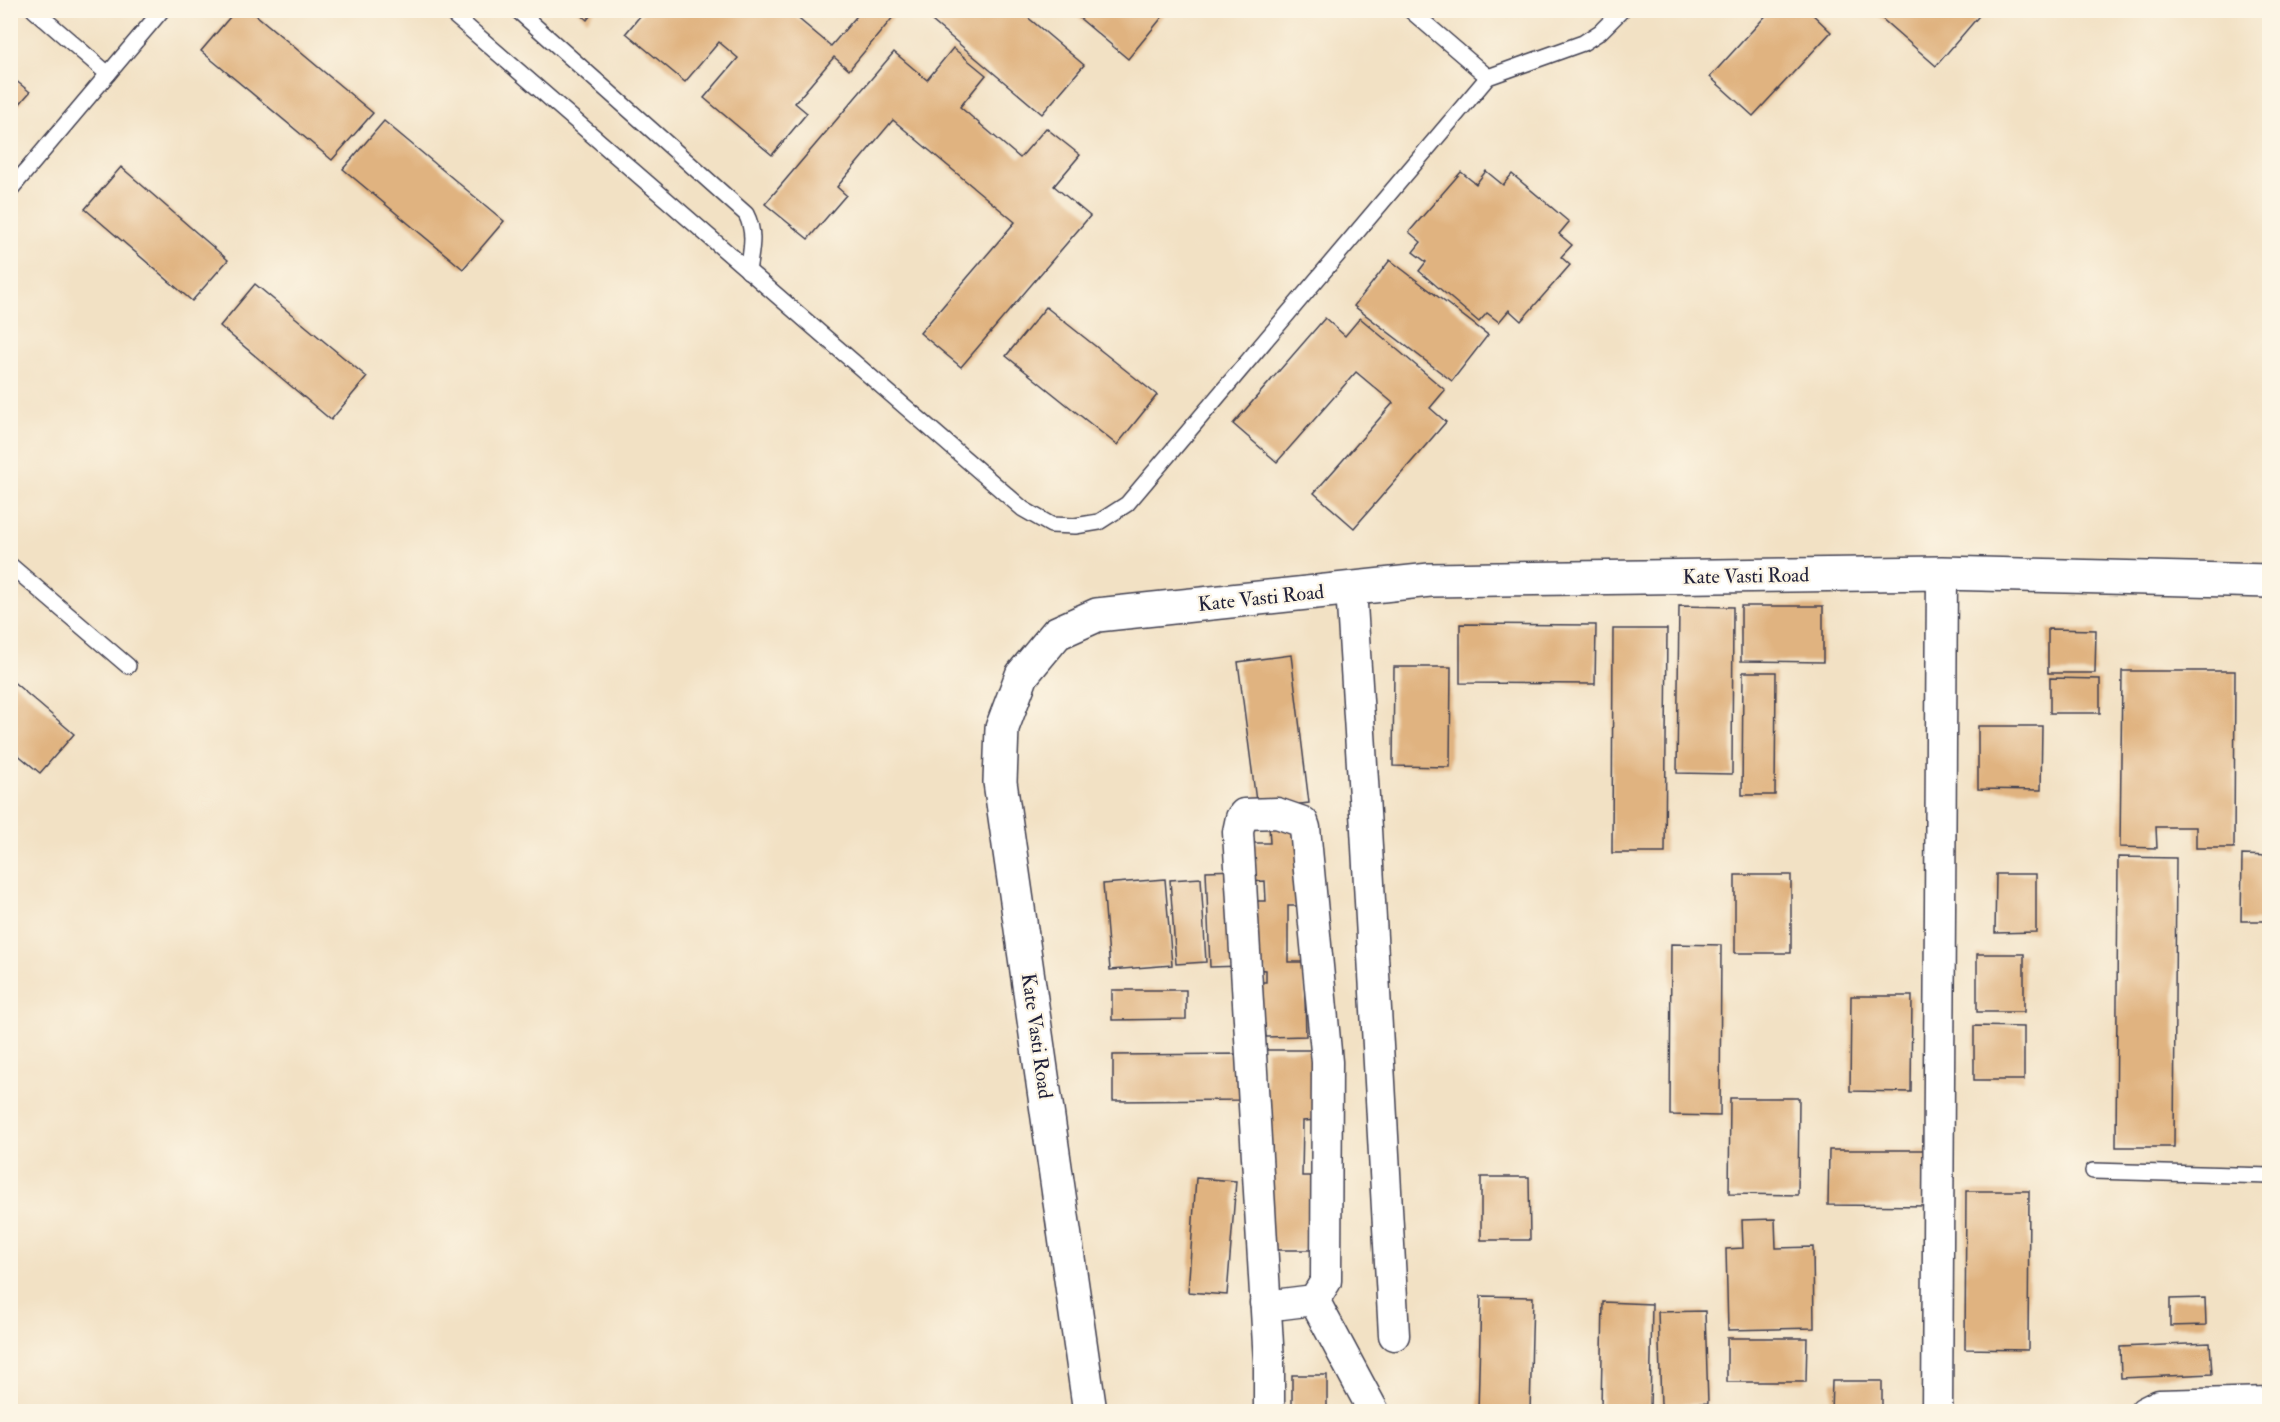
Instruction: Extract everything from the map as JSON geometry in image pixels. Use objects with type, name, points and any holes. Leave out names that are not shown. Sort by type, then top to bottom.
[{"type":"street","name":"Kate Vasti Road","points":[[1090,1412],[1000,782],[1002,728],[1022,675],[1057,633],[1097,615],[1430,580],[1942,573],[2270,581]]},
{"type":"street","points":[[1937,1412],[1942,573]]},
{"type":"street","points":[[1351,588],[1394,1335]]},
{"type":"street","points":[[1269,1412],[1265,1303],[1238,832],[1240,818],[1244,814],[1283,814],[1303,822],[1305,828],[1327,1062],[1326,1281],[1314,1300]]},
{"type":"street","points":[[1265,1303],[1282,1304],[1314,1300]]},
{"type":"street","points":[[1314,1300],[1374,1412]]},
{"type":"street","points":[[2145,1412],[2159,1405],[2270,1402]]},
{"type":"lane","points":[[33,10],[108,74]]},
{"type":"lane","points":[[10,190],[162,10]]},
{"type":"lane","points":[[448,10],[1023,509],[1051,525],[1075,526],[1099,522],[1127,504],[1488,77],[1583,43],[1600,32],[1622,10]]},
{"type":"lane","points":[[517,10],[746,214],[751,223],[753,237],[748,271]]},
{"type":"lane","points":[[1410,10],[1488,77]]},
{"type":"lane","points":[[10,565],[128,666]]},
{"type":"lane","points":[[2093,1171],[2270,1176]]},
{"type":"building","points":[[236,10],[250,10],[373,113],[332,160],[201,51]]},
{"type":"building","points":[[576,10],[595,10],[587,20]]},
{"type":"building","points":[[645,10],[788,10],[831,46],[862,10],[899,10],[849,70],[834,57],[795,103],[807,113],[772,155],[704,98],[738,58],[719,42],[685,82],[626,33]]},
{"type":"building","points":[[919,10],[1019,10],[1084,65],[1042,114]]},
{"type":"building","points":[[1070,10],[1168,10],[1128,59]]},
{"type":"building","points":[[1771,10],[1808,10],[1831,32],[1753,116],[1710,77]]},
{"type":"building","points":[[1872,10],[1984,10],[1936,66]]},
{"type":"building","points":[[953,48],[986,75],[960,107],[1020,158],[1046,128],[1080,155],[1054,186],[1090,216],[961,367],[920,333],[1015,222],[893,120],[837,187],[846,195],[808,239],[765,204],[894,52],[927,80]]},
{"type":"building","points":[[10,76],[30,92],[10,115]]},
{"type":"building","points":[[384,121],[504,221],[463,269],[343,169]]},
{"type":"building","points":[[121,167],[228,260],[192,301],[85,209]]},
{"type":"building","points":[[1486,171],[1503,185],[1512,174],[1569,222],[1559,234],[1572,245],[1561,257],[1570,265],[1521,321],[1509,310],[1499,322],[1487,313],[1479,322],[1419,271],[1426,262],[1413,252],[1421,242],[1409,232],[1461,172],[1476,184]]},
{"type":"building","points":[[1390,260],[1488,335],[1452,381],[1354,306]]},
{"type":"building","points":[[255,284],[367,377],[331,420],[220,326]]},
{"type":"building","points":[[1046,307],[1157,395],[1117,445],[1006,356]]},
{"type":"building","points":[[1325,318],[1345,336],[1360,318],[1445,390],[1430,408],[1446,422],[1354,528],[1314,493],[1393,403],[1356,372],[1277,462],[1233,424]]},
{"type":"building","points":[[1679,606],[1733,607],[1732,774],[1677,773]]},
{"type":"building","points":[[1741,606],[1823,606],[1823,662],[1741,661]]},
{"type":"building","points":[[1460,624],[1596,625],[1595,684],[1460,683]]},
{"type":"building","points":[[1613,629],[1667,629],[1665,853],[1612,853]]},
{"type":"building","points":[[2048,629],[2096,630],[2095,673],[2048,673]]},
{"type":"building","points":[[1291,655],[1309,803],[1257,809],[1238,662]]},
{"type":"building","points":[[1394,667],[1451,667],[1450,767],[1393,766]]},
{"type":"building","points":[[2122,671],[2235,671],[2234,848],[2196,848],[2196,827],[2156,827],[2157,848],[2120,847]]},
{"type":"building","points":[[1743,672],[1776,672],[1775,795],[1742,795]]},
{"type":"building","points":[[2050,678],[2100,679],[2100,713],[2050,713]]},
{"type":"building","points":[[10,679],[74,734],[40,773],[10,748]]},
{"type":"building","points":[[1978,726],[2042,726],[2041,790],[1978,789]]},
{"type":"building","points":[[1303,824],[1304,906],[1288,906],[1288,962],[1304,962],[1306,1036],[1266,1037],[1265,1024],[1251,1023],[1251,982],[1266,982],[1266,970],[1251,969],[1250,901],[1266,901],[1265,881],[1249,882],[1249,843],[1270,843],[1269,825]]},
{"type":"building","points":[[2242,855],[2270,856],[2270,921],[2241,921]]},
{"type":"building","points":[[2118,857],[2176,858],[2174,1147],[2116,1147]]},
{"type":"building","points":[[1239,870],[1242,966],[1210,967],[1206,871]]},
{"type":"building","points":[[1996,874],[2036,874],[2036,932],[1995,933]]},
{"type":"building","points":[[1735,875],[1791,875],[1791,953],[1735,953]]},
{"type":"building","points":[[1201,878],[1206,962],[1176,964],[1170,880]]},
{"type":"building","points":[[1165,879],[1172,965],[1110,970],[1103,884]]},
{"type":"building","points":[[1671,944],[1721,945],[1720,1116],[1670,1115]]},
{"type":"building","points":[[1977,954],[2024,954],[2024,1012],[1977,1012]]},
{"type":"building","points":[[1112,990],[1186,990],[1186,1019],[1112,1020]]},
{"type":"building","points":[[1851,996],[1912,996],[1911,1092],[1850,1091]]},
{"type":"building","points":[[1974,1026],[2024,1027],[2024,1080],[1974,1080]]},
{"type":"building","points":[[1266,1050],[1317,1050],[1317,1120],[1303,1121],[1302,1176],[1317,1176],[1317,1250],[1266,1250]]},
{"type":"building","points":[[1246,1054],[1247,1100],[1113,1101],[1113,1055]]},
{"type":"building","points":[[1730,1098],[1799,1098],[1798,1195],[1729,1194]]},
{"type":"building","points":[[1829,1150],[1932,1150],[1931,1206],[1828,1205]]},
{"type":"building","points":[[1481,1177],[1529,1177],[1530,1240],[1481,1240]]},
{"type":"building","points":[[1196,1178],[1236,1181],[1227,1295],[1188,1292]]},
{"type":"building","points":[[1966,1191],[2029,1191],[2028,1350],[1965,1349]]},
{"type":"building","points":[[1775,1219],[1776,1248],[1813,1247],[1814,1328],[1728,1330],[1726,1249],[1743,1248],[1742,1220]]},
{"type":"building","points":[[1481,1296],[1533,1297],[1530,1412],[1478,1412]]},
{"type":"building","points":[[2205,1298],[2206,1325],[2170,1326],[2170,1299]]},
{"type":"building","points":[[1603,1302],[1652,1304],[1650,1410],[1601,1408]]},
{"type":"building","points":[[1705,1311],[1708,1403],[1661,1405],[1658,1312]]},
{"type":"building","points":[[1727,1338],[1807,1338],[1806,1382],[1727,1382]]},
{"type":"building","points":[[2210,1343],[2212,1374],[2121,1378],[2120,1347]]},
{"type":"building","points":[[1292,1375],[1327,1375],[1327,1412],[1292,1412]]},
{"type":"building","points":[[1832,1381],[1882,1381],[1882,1412],[1831,1412]]}]
